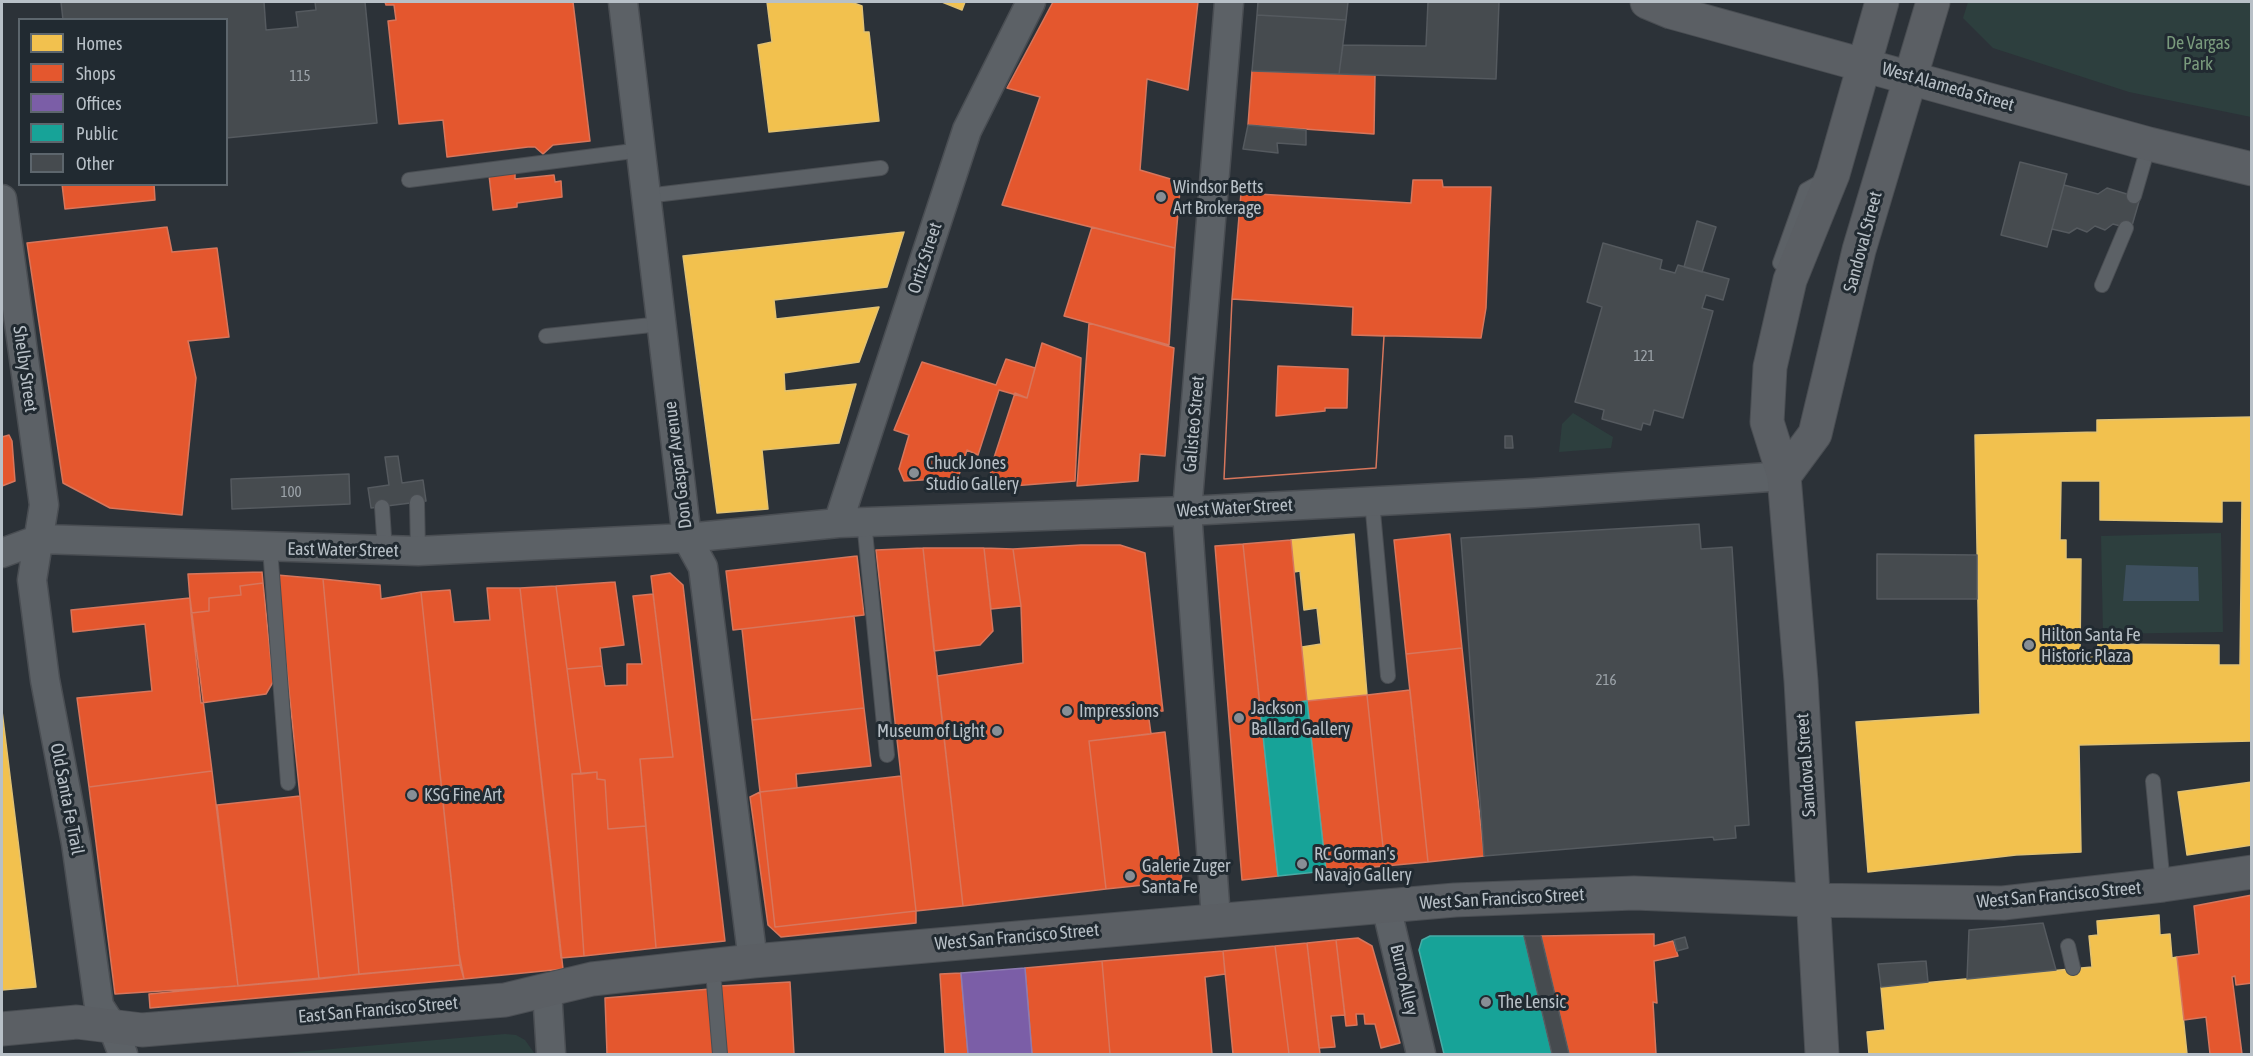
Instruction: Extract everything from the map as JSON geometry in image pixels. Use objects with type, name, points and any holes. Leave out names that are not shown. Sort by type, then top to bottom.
[{"type":"street","name":"Don Gaspar Avenue","points":[[623,2],[687,538],[703,567],[753,961]]},
{"type":"street","name":"Ortiz Street","points":[[851,522],[967,130],[1031,2]]},
{"type":"street","name":"Galisteo Street","points":[[1216,919],[1187,511],[1229,2]]},
{"type":"street","name":"West Alameda Street","points":[[1647,2],[1671,12],[1910,76],[2149,144],[2252,168]]},
{"type":"street","name":"Sandoval Street","points":[[1822,1054],[1802,693],[1784,476],[1767,422],[1770,366],[1790,280],[1833,174],[1882,2]]},
{"type":"street","name":"Sandoval Street","points":[[1784,476],[1815,434],[1859,250],[1932,7]]},
{"type":"street","name":"Shelby Street","points":[[2,199],[44,505],[40,539]]},
{"type":"street","name":"West Water Street","points":[[687,538],[851,522],[1187,511],[1784,476]]},
{"type":"street","name":"East Water Street","points":[[2,553],[40,539],[418,551],[687,538]]},
{"type":"street","name":"Old Santa Fe Trail","points":[[40,539],[32,580],[50,711],[76,843],[99,1006],[118,1040]]},
{"type":"street","name":"West San Francisco Street","points":[[753,961],[1216,919],[1529,896],[1634,893],[1812,900],[2003,903],[2163,885],[2252,872]]},
{"type":"street","name":"Burro Alley","points":[[1386,906],[1421,1054]]},
{"type":"street","name":"East San Francisco Street","points":[[2,1029],[77,1022],[118,1040],[142,1030],[505,1000],[600,978],[753,961]]},
{"type":"street","points":[[547,991],[551,1054]]},
{"type":"lane","points":[[2134,196],[2149,144]]},
{"type":"lane","points":[[409,180],[640,150]]},
{"type":"lane","points":[[646,196],[880,168]]},
{"type":"lane","points":[[1776,274],[1806,190],[1833,174]]},
{"type":"lane","points":[[2102,285],[2126,228]]},
{"type":"lane","points":[[546,336],[661,324]]},
{"type":"lane","points":[[1372,501],[1388,676]]},
{"type":"lane","points":[[417,502],[418,551]]},
{"type":"lane","points":[[382,507],[385,551]]},
{"type":"lane","points":[[851,522],[887,755]]},
{"type":"lane","points":[[270,548],[288,783]]},
{"type":"lane","points":[[2153,781],[2163,885]]},
{"type":"lane","points":[[2068,946],[2073,968]]},
{"type":"lane","points":[[714,983],[720,1054]]},
{"type":"green space","name":"De Vargas Park","points":[[1968,2],[2251,2],[2251,117],[2129,92],[1993,48],[1963,18]]},
{"type":"green space","points":[[1573,413],[1613,437],[1611,448],[1559,452],[1562,424]]},
{"type":"green space","points":[[2221,533],[2223,632],[2103,634],[2101,536]]},
{"type":"green space","points":[[505,1034],[516,1035],[525,1040],[535,1054],[274,1054]]},
{"type":"water","points":[[2126,565],[2198,567],[2199,601],[2123,601]]},
{"type":"building: Homes","points":[[767,2],[851,2],[862,6],[864,32],[869,32],[879,121],[769,132],[758,45],[772,42]]},
{"type":"building: Homes","points":[[942,2],[965,2],[962,10]]},
{"type":"building: Homes","points":[[904,232],[887,287],[774,300],[776,319],[879,307],[859,362],[784,373],[785,391],[856,384],[839,443],[762,450],[768,509],[717,513],[683,256]]},
{"type":"building: Homes","name":"Hilton Santa Fe Historic Plaza","points":[[2252,417],[2252,741],[2079,745],[2081,852],[2016,855],[1868,872],[1856,722],[1980,714],[1975,435],[2097,432],[2097,420]],"holes":[[[2061,481],[2100,481],[2100,520],[2222,522],[2222,501],[2242,501],[2240,665],[2219,665],[2219,645],[2098,644],[2097,656],[2080,656],[2081,559],[2066,559],[2066,540],[2060,540]]]},
{"type":"building: Homes","points":[[1354,534],[1367,695],[1307,701],[1302,647],[1321,644],[1317,608],[1304,610],[1300,571],[1294,572],[1291,540]]},
{"type":"building: Homes","points":[[2,711],[36,987],[2,990]]},
{"type":"building: Homes","points":[[2252,782],[2252,845],[2187,855],[2178,792]]},
{"type":"building: Homes","points":[[2159,915],[2160,935],[2170,934],[2172,958],[2177,957],[2187,1054],[1869,1054],[1867,1032],[1885,1030],[1881,987],[2092,967],[2089,936],[2098,935],[2097,921]]},
{"type":"building: Shops","points":[[385,2],[573,2],[590,141],[553,145],[543,154],[535,147],[528,147],[447,157],[443,120],[399,124],[388,21],[396,20],[394,5],[386,5]]},
{"type":"building: Shops","points":[[1053,2],[1198,2],[1188,90],[1147,79],[1140,170],[1174,180],[1180,190],[1175,248],[1002,205],[1040,97],[1007,88]]},
{"type":"building: Shops","points":[[1252,71],[1375,75],[1374,134],[1248,125]]},
{"type":"building: Shops","points":[[515,172],[515,179],[554,175],[555,182],[561,181],[562,197],[517,203],[517,207],[493,210],[489,175]]},
{"type":"building: Shops","points":[[1413,180],[1442,180],[1443,187],[1491,187],[1486,308],[1481,338],[1352,335],[1353,307],[1232,299],[1241,193],[1411,203]]},
{"type":"building: Shops","points":[[62,186],[154,186],[155,200],[65,209]]},
{"type":"building: Shops","points":[[167,227],[172,252],[217,248],[229,337],[188,341],[196,378],[182,515],[110,508],[63,483],[27,243]]},
{"type":"building: Shops","points":[[1092,227],[1175,248],[1169,345],[1064,316]]},
{"type":"building: Shops","points":[[1232,299],[1353,307],[1352,335],[1384,336],[1376,468],[1224,479]],"holes":[[[1278,366],[1348,369],[1347,408],[1325,408],[1325,411],[1276,416]]]},
{"type":"building: Shops","points":[[1232,299],[1353,307],[1352,335],[1384,336],[1376,468],[1224,479]]},
{"type":"building: Shops","points":[[1089,323],[1174,348],[1165,456],[1140,454],[1138,481],[1077,486]]},
{"type":"building: Shops","points":[[1042,343],[1081,358],[1075,481],[1000,487],[993,482],[990,470],[1015,393],[1027,398]]},
{"type":"building: Shops","points":[[1006,359],[1035,368],[1027,398],[999,390],[978,455],[967,450],[958,478],[904,481],[899,469],[909,435],[894,430],[922,362],[996,385]]},
{"type":"building: Shops","points":[[9,435],[12,441],[15,481],[2,486],[2,437]]},
{"type":"building: Shops","points":[[1450,534],[1462,648],[1406,654],[1394,540]]},
{"type":"building: Shops","points":[[1291,540],[1307,701],[1260,707],[1243,544]]},
{"type":"building: Shops","points":[[1243,544],[1278,876],[1242,880],[1215,546]]},
{"type":"building: Shops","points":[[1120,545],[1145,553],[1163,711],[1148,712],[1151,734],[1089,741],[1106,889],[963,906],[937,676],[1023,663],[1021,606],[1013,549]]},
{"type":"building: Shops","points":[[923,548],[963,906],[916,911],[876,550]]},
{"type":"building: Shops","points":[[923,548],[984,548],[993,631],[980,645],[934,651]]},
{"type":"building: Shops","points":[[984,548],[1013,549],[1021,606],[991,609]]},
{"type":"building: Shops","points":[[857,556],[864,615],[733,630],[726,571]]},
{"type":"building: Shops","points":[[262,572],[263,583],[240,586],[241,595],[209,598],[209,611],[191,613],[188,574]]},
{"type":"building: Shops","points":[[670,573],[683,585],[725,941],[656,948],[640,759],[673,757],[651,576]]},
{"type":"building: Shops","points":[[277,575],[323,579],[359,974],[319,979]]},
{"type":"building: Shops","points":[[323,579],[380,585],[381,599],[421,592],[460,965],[359,974]]},
{"type":"building: Shops","points":[[615,582],[624,645],[600,648],[602,666],[567,669],[556,586]]},
{"type":"building: Shops","points":[[263,583],[273,682],[266,694],[201,703],[191,613],[209,611],[209,598],[241,595],[240,586]]},
{"type":"building: Shops","points":[[556,586],[581,774],[572,774],[584,956],[561,958],[520,588]]},
{"type":"building: Shops","points":[[487,588],[520,588],[563,969],[464,979],[459,953],[421,592],[450,590],[454,622],[490,620]]},
{"type":"building: Shops","points":[[653,594],[673,757],[640,759],[646,826],[608,829],[605,780],[597,779],[597,772],[581,774],[567,669],[602,666],[605,686],[627,685],[627,664],[642,664],[633,596]]},
{"type":"building: Shops","points":[[190,598],[212,771],[89,787],[77,698],[152,691],[145,624],[73,632],[71,610]]},
{"type":"building: Shops","points":[[854,616],[864,708],[752,720],[742,629]]},
{"type":"building: Shops","points":[[1462,648],[1484,856],[1428,862],[1406,654]]},
{"type":"building: Shops","points":[[1410,690],[1428,862],[1385,866],[1367,695]]},
{"type":"building: Shops","points":[[1367,695],[1385,866],[1326,871],[1307,701]]},
{"type":"building: Shops","points":[[864,708],[871,766],[796,774],[797,788],[760,792],[752,720]]},
{"type":"building: Shops","points":[[1165,732],[1182,881],[1106,889],[1089,741]]},
{"type":"building: Shops","points":[[212,771],[238,986],[115,994],[89,787]]},
{"type":"building: Shops","points":[[597,772],[597,779],[605,780],[608,829],[646,826],[656,948],[584,956],[572,774]]},
{"type":"building: Shops","points":[[901,776],[916,911],[775,927],[760,792]]},
{"type":"building: Shops","points":[[760,792],[775,927],[916,911],[916,923],[781,937],[768,925],[750,797]]},
{"type":"building: Shops","points":[[300,796],[319,979],[238,986],[217,805]]},
{"type":"building: Shops","points":[[2252,895],[2252,983],[2236,985],[2235,976],[2232,977],[2242,1054],[2210,1054],[2206,1017],[2184,1020],[2177,957],[2199,954],[2194,906]]},
{"type":"building: Shops","points":[[1654,934],[1654,946],[1673,941],[1678,956],[1654,961],[1657,1003],[1653,1002],[1656,1054],[1569,1054],[1541,936]]},
{"type":"building: Shops","points":[[1358,938],[1372,946],[1400,1043],[1381,1048],[1375,1024],[1365,1024],[1364,1014],[1356,1014],[1357,1025],[1346,1026],[1336,940]]},
{"type":"building: Shops","points":[[1336,940],[1345,1015],[1331,1016],[1335,1047],[1319,1048],[1307,943]]},
{"type":"building: Shops","points":[[1307,943],[1320,1054],[1289,1054],[1275,946]]},
{"type":"building: Shops","points":[[1275,946],[1289,1054],[1233,1054],[1223,951]]},
{"type":"building: Shops","points":[[1223,951],[1225,974],[1205,977],[1212,1054],[1110,1054],[1102,961]]},
{"type":"building: Shops","points":[[1102,961],[1110,1054],[1032,1054],[1025,968]]},
{"type":"building: Shops","points":[[460,965],[464,979],[150,1008],[149,994]]},
{"type":"building: Shops","points":[[961,973],[968,1054],[945,1054],[940,974]]},
{"type":"building: Shops","points":[[790,982],[794,1054],[724,1054],[720,986]]},
{"type":"building: Shops","points":[[710,989],[715,1054],[607,1054],[605,998]]},
{"type":"building: Offices","points":[[1025,968],[1032,1054],[968,1054],[961,973]]},
{"type":"building: Public","points":[[1307,701],[1326,871],[1278,876],[1260,707]]},
{"type":"building: Public","name":"The Lensic","points":[[1430,936],[1524,936],[1552,1054],[1444,1054],[1419,950],[1422,940]]},
{"type":"building: Other","points":[[61,2],[264,2],[266,30],[298,27],[296,12],[316,10],[315,2],[365,2],[377,123],[228,138],[228,18],[63,18]]},
{"type":"building: Other","points":[[1258,2],[1348,2],[1346,20],[1257,15]]},
{"type":"building: Other","points":[[1428,2],[1499,2],[1496,79],[1339,74],[1343,45],[1426,46]]},
{"type":"building: Other","points":[[1257,15],[1346,20],[1339,74],[1252,71]]},
{"type":"building: Other","points":[[1248,125],[1306,130],[1306,145],[1277,143],[1278,153],[1243,149]]},
{"type":"building: Other","points":[[2020,162],[2067,174],[2047,247],[2001,235]]},
{"type":"building: Other","points":[[2064,185],[2098,194],[2107,188],[2140,198],[2131,229],[2113,224],[2105,230],[2095,226],[2087,232],[2077,228],[2069,233],[2052,229]]},
{"type":"building: Other","points":[[1697,221],[1716,227],[1702,272],[1684,267]]},
{"type":"building: Other","points":[[1603,243],[1662,260],[1660,269],[1675,273],[1678,265],[1729,279],[1723,300],[1706,295],[1702,308],[1713,311],[1683,418],[1654,410],[1650,425],[1643,423],[1641,430],[1602,419],[1604,410],[1575,402],[1602,307],[1587,302]]},
{"type":"building: Other","points":[[1505,436],[1512,436],[1513,448],[1505,448]]},
{"type":"building: Other","points":[[398,456],[402,483],[423,480],[426,501],[371,508],[368,488],[389,485],[385,457]]},
{"type":"building: Other","points":[[349,474],[350,504],[232,509],[231,479]]},
{"type":"building: Other","points":[[1699,524],[1701,549],[1732,547],[1749,825],[1735,826],[1736,838],[1714,840],[1713,837],[1484,856],[1461,538]]},
{"type":"building: Other","points":[[1877,554],[1977,555],[1977,599],[1877,599]]},
{"type":"building: Other","points":[[2043,923],[2056,970],[1967,979],[1969,930]]},
{"type":"building: Other","points":[[1524,936],[1541,936],[1569,1054],[1552,1054]]},
{"type":"building: Other","points":[[1685,937],[1688,948],[1677,951],[1674,940]]},
{"type":"building: Other","points":[[1926,961],[1928,982],[1881,987],[1878,964]]},
{"type":"place","name":"Windsor Betts Art Brokerage","points":[[1161,197]]},
{"type":"place","name":"Chuck Jones Studio Gallery","points":[[914,473]]},
{"type":"place","name":"Hilton Santa Fe Historic Plaza","points":[[2029,645]]},
{"type":"place","name":"Impressions","points":[[1067,711]]},
{"type":"place","name":"Jackson Ballard Gallery","points":[[1239,718]]},
{"type":"place","name":"Museum of Light","points":[[997,731]]},
{"type":"place","name":"KSG Fine Art","points":[[412,795]]},
{"type":"place","name":"RC Gorman's Navajo Gallery","points":[[1302,864]]},
{"type":"place","name":"Galerie Zuger Santa Fe","points":[[1130,876]]},
{"type":"place","name":"The Lensic","points":[[1486,1002]]}]
